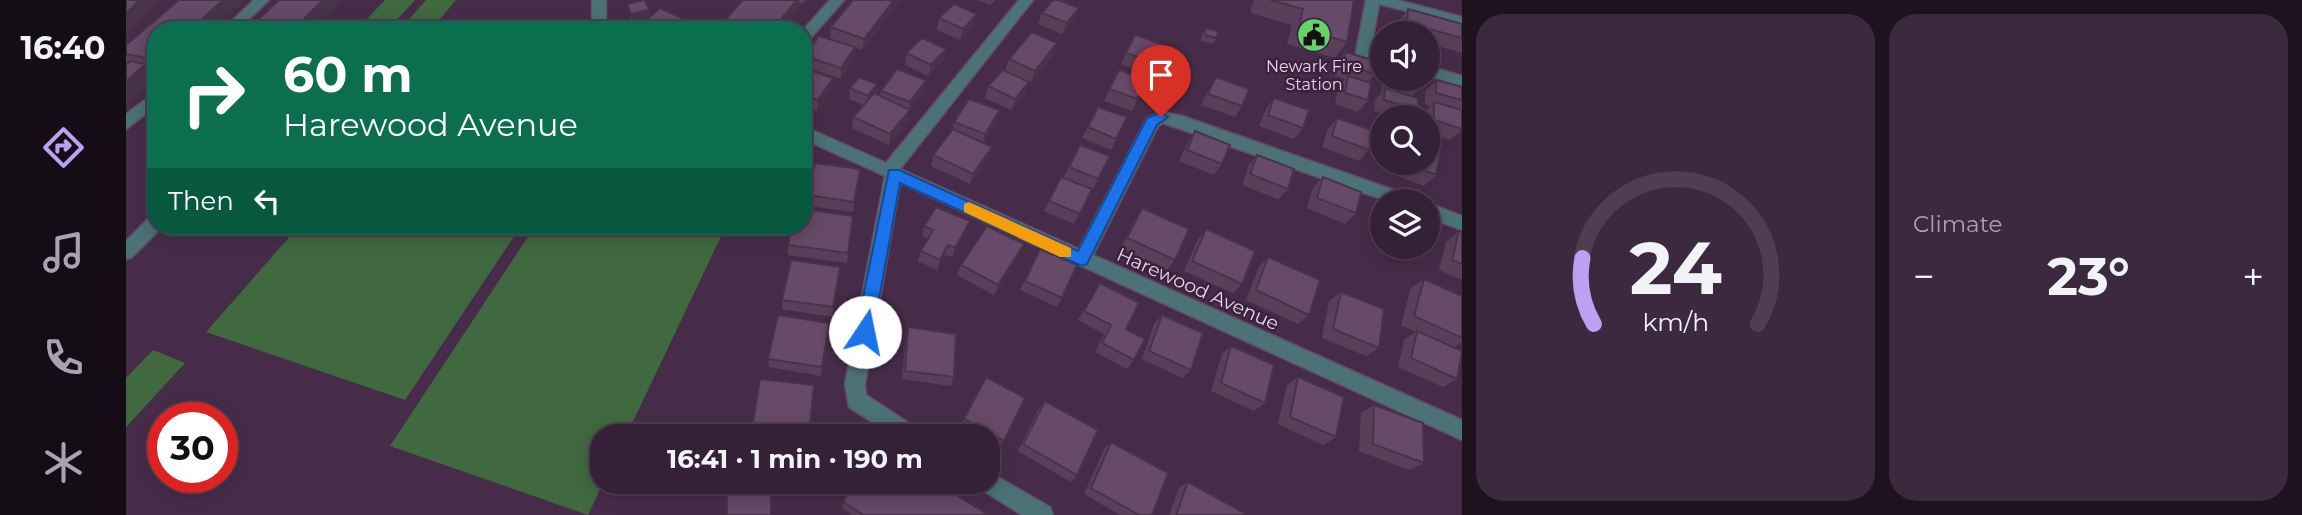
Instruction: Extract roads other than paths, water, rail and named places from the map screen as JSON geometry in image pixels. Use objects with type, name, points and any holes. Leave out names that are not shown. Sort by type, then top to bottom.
[{"type":"street","points":[[239,21],[262,0]]},
{"type":"street","points":[[599,0],[600,21]]},
{"type":"street","points":[[812,28],[837,0]]},
{"type":"street","points":[[893,424],[856,400],[855,384],[892,172],[1026,0]]},
{"type":"street","points":[[1370,54],[1363,52],[1373,0]]},
{"type":"street","points":[[1380,0],[1462,21]]},
{"type":"street","points":[[1440,75],[1462,81]]},
{"type":"street","points":[[126,124],[147,105]]},
{"type":"street","points":[[1082,260],[1152,122],[1161,117],[1177,120],[1371,189]]},
{"type":"street","name":"Harewood Avenue","points":[[812,136],[1462,430]]},
{"type":"street","points":[[1440,215],[1462,223]]},
{"type":"street","points":[[126,251],[147,231]]},
{"type":"street","points":[[1000,490],[1042,515]]},
{"type":"place","name":"Newark Fire Station","points":[[1314,35]]}]
